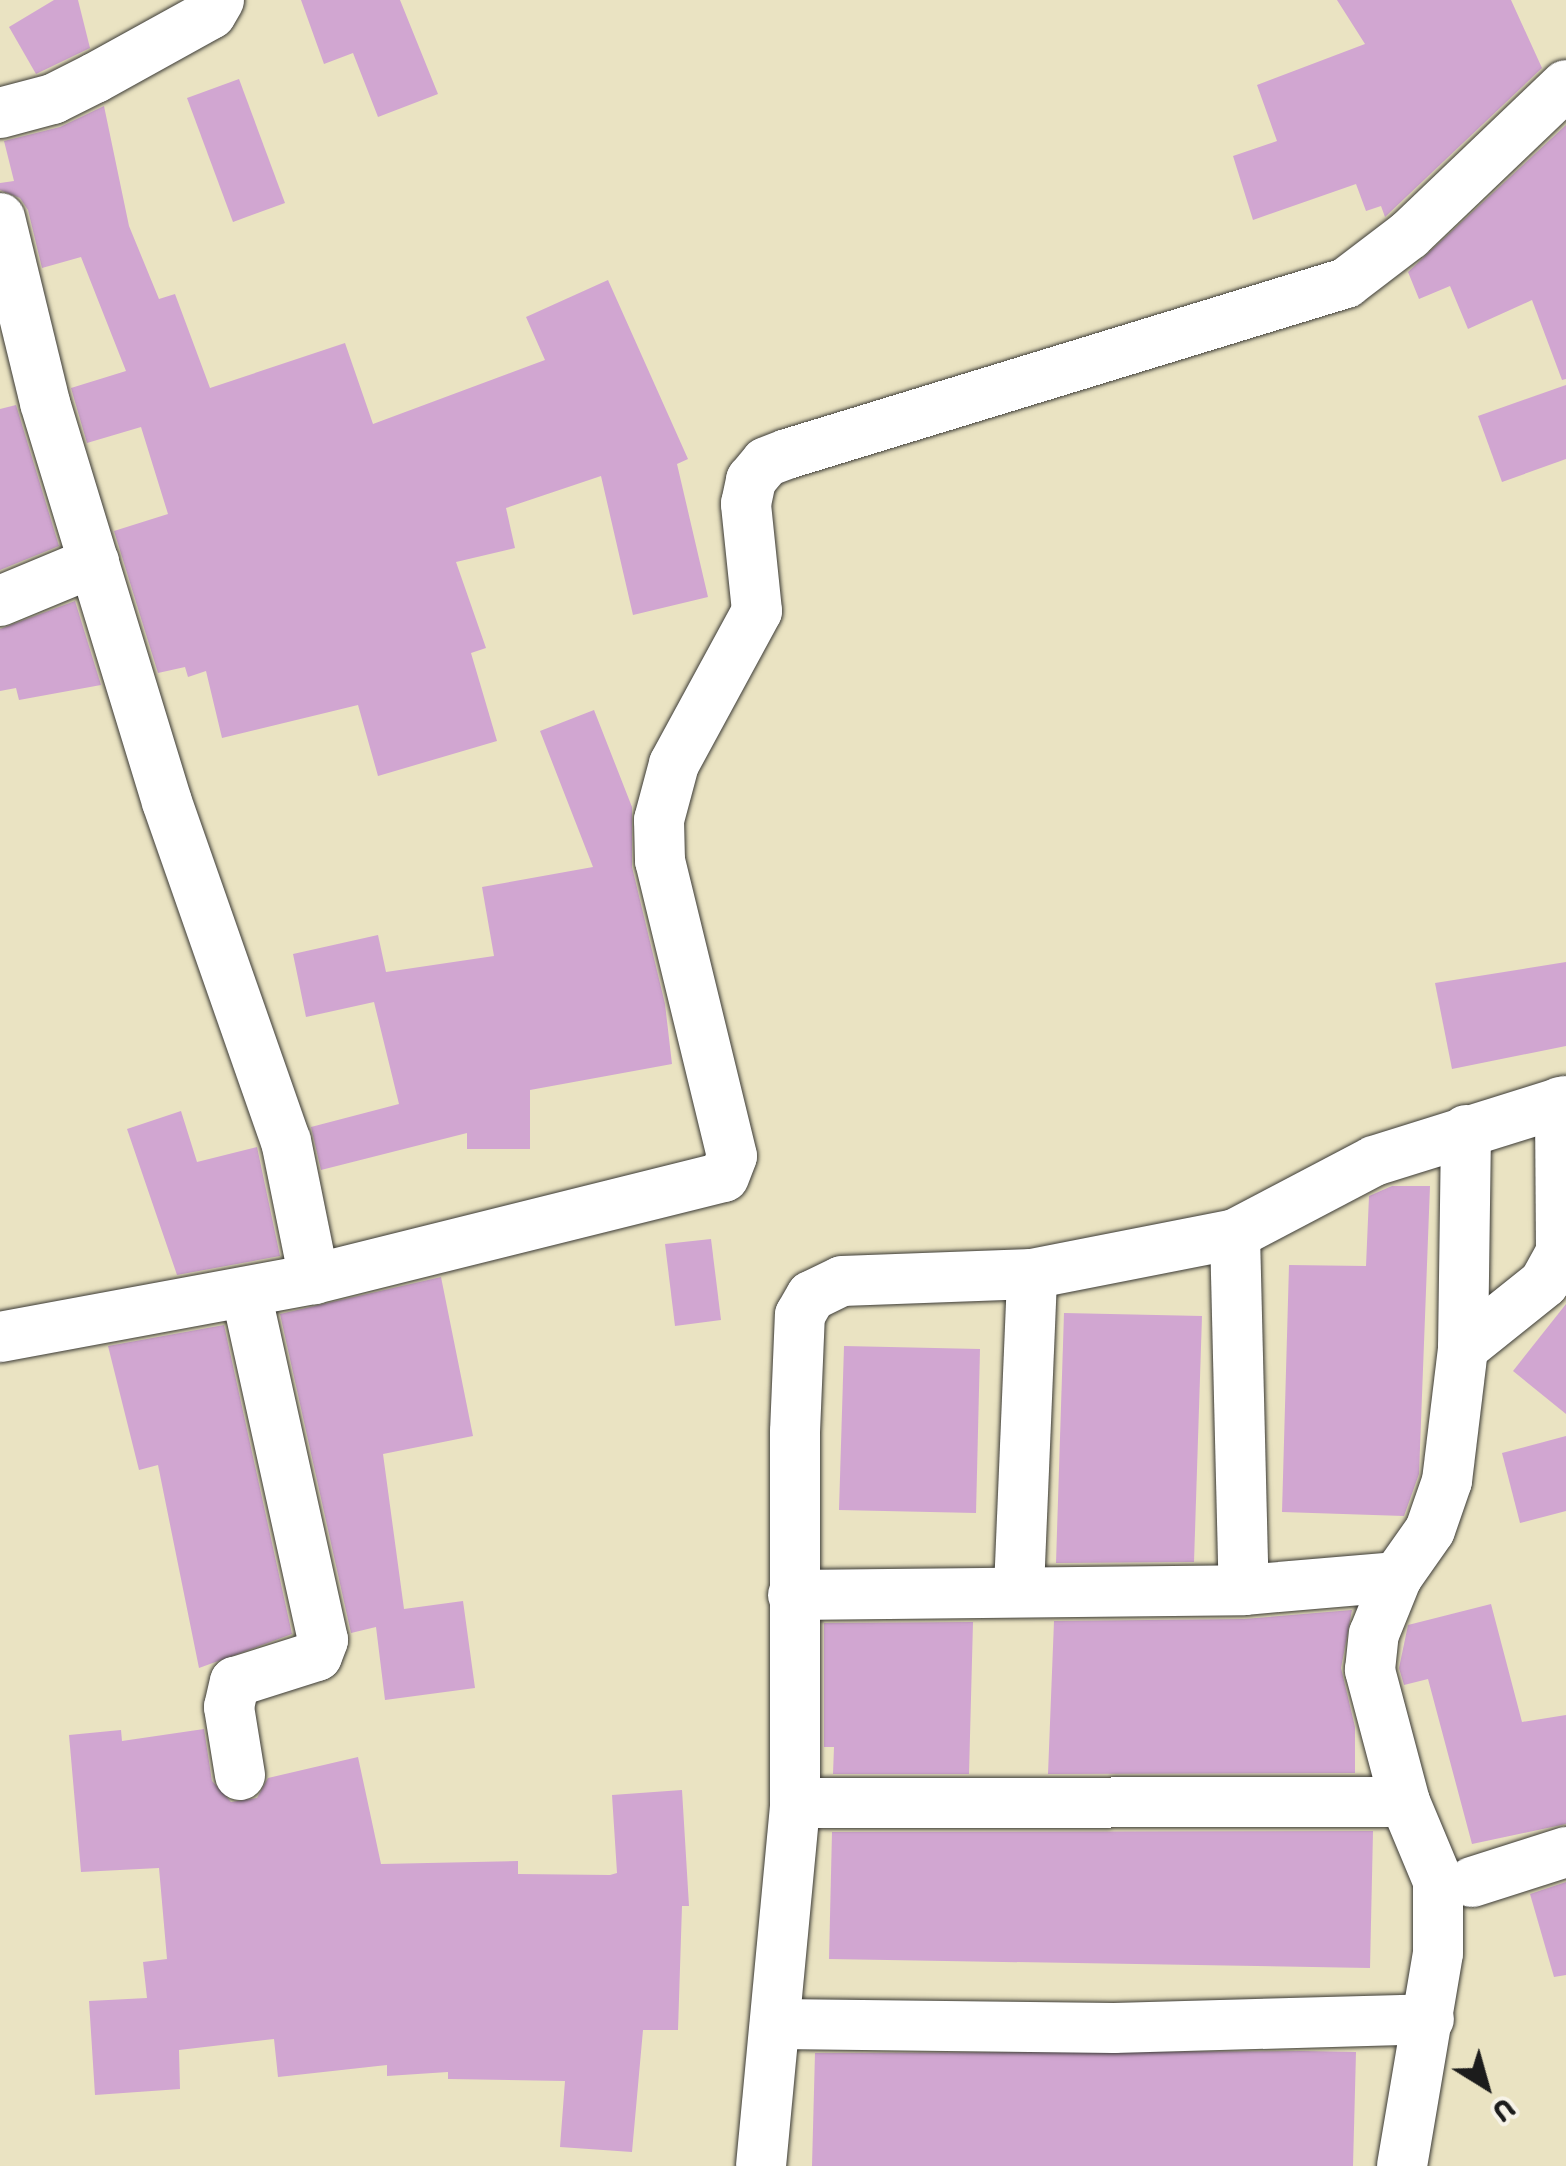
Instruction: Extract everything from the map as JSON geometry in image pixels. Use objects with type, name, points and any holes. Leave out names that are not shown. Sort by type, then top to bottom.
[{"type":"street","points":[[0,113],[54,100],[211,14],[219,0]]},
{"type":"street","points":[[0,1336],[314,1279],[712,1186],[730,1168],[660,861],[659,820],[674,764],[750,635],[756,611],[746,504],[750,480],[766,462],[1346,283],[1409,235],[1566,85]]},
{"type":"street","points":[[0,218],[45,403],[166,802],[286,1140],[314,1279]]},
{"type":"street","points":[[0,601],[94,562]]},
{"type":"street","points":[[760,2166],[778,2024],[795,1803],[792,1595],[800,1315],[811,1296],[842,1281],[1032,1274],[1235,1234],[1374,1160],[1563,1102],[1560,1252],[1544,1283],[1463,1348]]},
{"type":"street","points":[[1402,2166],[1428,2019],[1438,1882],[1406,1802],[1370,1670],[1374,1634],[1397,1577],[1430,1530],[1447,1480],[1463,1348],[1466,1130]]},
{"type":"street","points":[[1235,1234],[1244,1590]]},
{"type":"street","points":[[1019,1589],[1032,1274]]},
{"type":"street","points":[[240,1775],[229,1707],[235,1682],[316,1656],[323,1640],[246,1293]]},
{"type":"street","points":[[792,1595],[1019,1589],[1244,1590],[1397,1577]]},
{"type":"street","points":[[795,1803],[1406,1802]]},
{"type":"street","points":[[1472,1882],[1566,1852]]},
{"type":"street","points":[[778,2024],[1114,2028],[1428,2019]]},
{"type":"building","points":[[54,0],[78,0],[90,48],[36,74],[9,27]]},
{"type":"building","points":[[301,0],[400,0],[438,94],[378,117],[353,53],[324,64]]},
{"type":"building","points":[[1337,0],[1511,0],[1542,68],[1385,217],[1381,206],[1366,211],[1356,184],[1253,220],[1233,156],[1277,141],[1257,85],[1365,44]]},
{"type":"building","points":[[239,79],[285,203],[233,222],[187,98]]},
{"type":"building","points":[[104,106],[129,226],[159,299],[175,294],[210,388],[345,343],[373,424],[545,360],[526,317],[608,280],[688,459],[677,464],[708,597],[633,615],[601,476],[506,508],[515,548],[456,562],[486,648],[471,653],[497,741],[378,776],[358,705],[222,738],[206,671],[188,677],[185,667],[158,673],[114,531],[168,514],[141,427],[87,443],[71,388],[126,371],[81,257],[42,268],[28,210],[20,198],[0,190],[0,183],[14,181],[4,141],[60,127]]},
{"type":"building","points":[[1566,125],[1566,379],[1562,380],[1532,300],[1468,329],[1450,286],[1419,299],[1408,272]]},
{"type":"building","points":[[1566,385],[1566,459],[1502,482],[1478,416]]},
{"type":"building","points":[[16,405],[59,546],[0,570],[0,409]]},
{"type":"building","points":[[75,601],[101,685],[19,700],[16,688],[0,691],[0,629]]},
{"type":"building","points":[[594,710],[632,807],[632,867],[665,1004],[672,1064],[530,1090],[530,1149],[467,1149],[467,1133],[321,1170],[311,1127],[399,1104],[374,1002],[306,1017],[293,954],[378,935],[386,972],[494,956],[482,887],[593,867],[540,731]]},
{"type":"building","points":[[1566,962],[1566,1046],[1452,1069],[1435,983]]},
{"type":"building","points":[[181,1111],[197,1162],[257,1147],[280,1256],[177,1275],[127,1129]]},
{"type":"building","points":[[1392,1186],[1430,1186],[1419,1474],[1404,1516],[1282,1512],[1289,1265],[1366,1266],[1369,1196]]},
{"type":"building","points":[[711,1239],[721,1320],[675,1326],[665,1244]]},
{"type":"building","points":[[441,1277],[473,1436],[383,1454],[404,1609],[463,1601],[475,1688],[385,1700],[376,1627],[351,1633],[280,1314]]},
{"type":"building","points":[[1566,1304],[1566,1414],[1513,1371]]},
{"type":"building","points":[[1064,1313],[1202,1316],[1194,1562],[1056,1563]]},
{"type":"building","points":[[224,1325],[292,1634],[199,1668],[158,1465],[139,1470],[108,1346]]},
{"type":"building","points":[[844,1346],[980,1349],[976,1513],[839,1510]]},
{"type":"building","points":[[1566,1436],[1566,1511],[1520,1523],[1502,1453]]},
{"type":"building","points":[[1491,1604],[1522,1722],[1566,1715],[1566,1824],[1472,1844],[1428,1679],[1404,1685],[1399,1668],[1408,1625]]},
{"type":"building","points":[[1352,1610],[1341,1668],[1355,1727],[1355,1773],[1048,1774],[1054,1621],[1244,1619]]},
{"type":"building","points":[[973,1622],[969,1774],[833,1774],[834,1747],[824,1747],[824,1623]]},
{"type":"building","points":[[204,1729],[212,1781],[231,1802],[257,1798],[268,1778],[358,1757],[381,1864],[518,1861],[518,1874],[610,1875],[617,1873],[612,1795],[682,1790],[689,1906],[682,1906],[678,2030],[643,2030],[632,2152],[560,2147],[565,2081],[448,2079],[448,2072],[387,2076],[387,2065],[278,2077],[274,2039],[179,2050],[180,2089],[95,2095],[89,2001],[147,1998],[143,1962],[167,1959],[159,1868],[81,1872],[69,1735],[121,1730],[122,1741]]},
{"type":"building","points":[[1373,1831],[1370,1968],[829,1959],[832,1832]]},
{"type":"building","points":[[1566,1882],[1566,1975],[1554,1977],[1530,1894]]},
{"type":"building","points":[[1356,2052],[1353,2166],[812,2166],[815,2053]]}]
